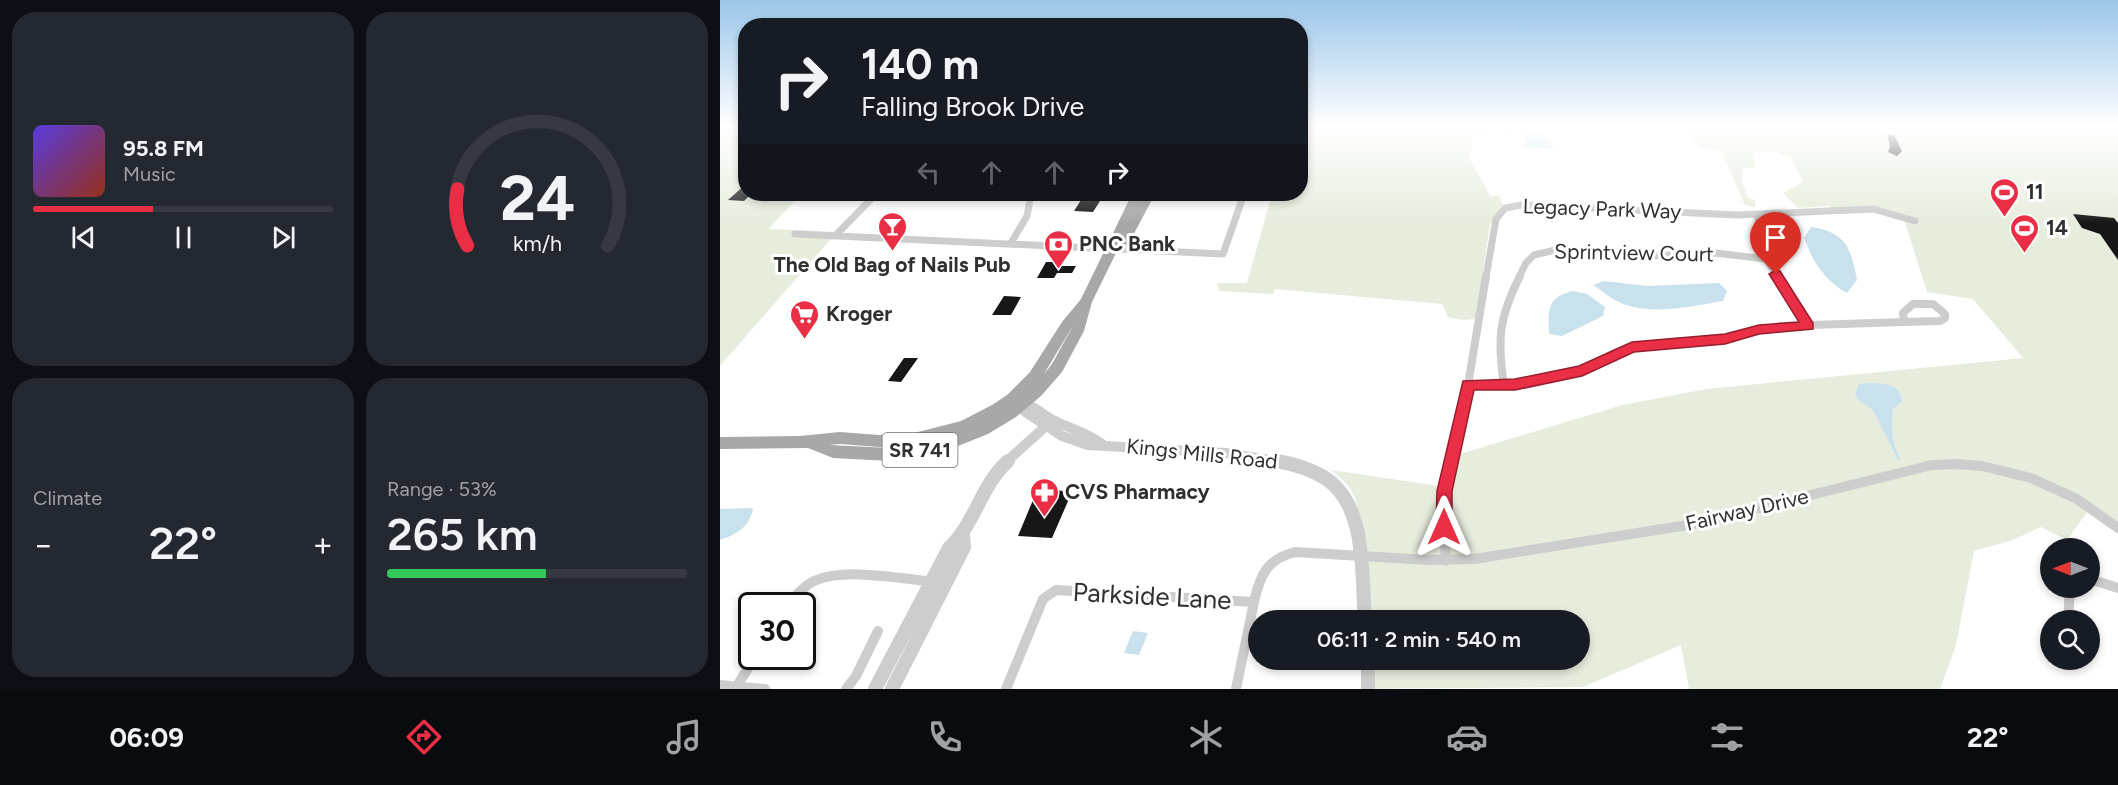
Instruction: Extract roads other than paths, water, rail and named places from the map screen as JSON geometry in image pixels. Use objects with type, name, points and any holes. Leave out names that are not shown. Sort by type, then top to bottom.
[{"type":"main road","name":"SR 741","points":[[720,443],[754,440],[811,442],[822,451],[863,455],[913,452],[971,434],[1020,403],[1072,315],[1086,302],[1134,201]]},
{"type":"main road","name":"SR 741","points":[[1113,248],[1125,240],[1145,201]]},
{"type":"street","points":[[835,236],[869,201]]},
{"type":"street","points":[[1011,243],[1027,216],[1030,201]]},
{"type":"street","points":[[795,234],[1223,254],[1242,201]]},
{"type":"street","name":"Legacy Park Way","points":[[1446,561],[1444,491],[1468,385],[1496,219],[1505,208],[1522,205],[1757,215],[1873,209],[1915,220]]},
{"type":"street","points":[[1757,215],[1766,260],[1808,326]]},
{"type":"street","name":"Sprintview Court","points":[[1504,385],[1498,349],[1507,301],[1526,263],[1534,255],[1564,248],[1631,257],[1715,253],[1766,260]]},
{"type":"street","points":[[1468,385],[1504,385],[1582,370],[1632,347],[1725,339],[1759,330],[1808,326],[1904,323],[1940,321],[1945,318],[1945,314],[1933,304],[1913,303],[1903,312],[1904,323]]},
{"type":"street","name":"Kings Mills Road","points":[[1020,403],[1024,411],[1046,426],[1088,445],[1102,444],[1260,457],[1301,466],[1318,473],[1335,484],[1346,499],[1353,521],[1359,556],[1364,610]]},
{"type":"street","name":"Kings Mills Road","points":[[1020,403],[1031,405],[1053,420],[1093,437],[1102,444]]},
{"type":"street","points":[[875,689],[949,548],[963,535],[984,494],[1002,466],[1046,426]]},
{"type":"street","name":"Fairway Drive","points":[[1359,556],[1446,561],[1474,559],[1694,524],[1910,469],[1950,464],[1990,467],[2036,480],[2076,500],[2118,528]]},
{"type":"street","points":[[892,689],[964,547],[963,535]]},
{"type":"street","name":"Parkside Lane","points":[[1236,689],[1254,602],[1264,569],[1281,555],[1295,552],[1359,556]]},
{"type":"street","points":[[800,592],[806,586],[822,578],[855,577],[947,582]]},
{"type":"street","points":[[2100,582],[2118,588]]},
{"type":"street","name":"Parkside Lane","points":[[1006,689],[1043,599],[1056,590],[1254,602]]},
{"type":"street","points":[[846,689],[855,678],[867,648],[878,631]]},
{"type":"street","points":[[736,688],[747,670]]},
{"type":"street","points":[[1368,670],[1368,689]]},
{"type":"street","points":[[720,685],[765,689]]},
{"type":"water","points":[[1811,227],[1832,233],[1845,243],[1849,250],[1857,280],[1847,293],[1820,270],[1811,255],[1804,238]]},
{"type":"water","points":[[1604,281],[1647,286],[1719,283],[1727,291],[1723,301],[1672,309],[1645,309],[1617,301],[1593,285]]},
{"type":"water","points":[[1573,291],[1587,294],[1605,307],[1603,316],[1562,336],[1549,334],[1551,306],[1558,297]]},
{"type":"water","points":[[1859,384],[1891,386],[1899,391],[1902,402],[1893,409],[1892,434],[1901,460],[1898,460],[1873,410],[1858,400],[1855,394]]},
{"type":"water","points":[[753,508],[749,520],[742,529],[720,540],[720,509]]},
{"type":"water","points":[[1133,631],[1148,633],[1139,655],[1124,653]]},
{"type":"place","name":"11","points":[[2005,218]]},
{"type":"place","name":"The Old Bag of Nails Pub","points":[[892,252]]},
{"type":"place","name":"14","points":[[2025,254]]},
{"type":"place","name":"PNC Bank","points":[[1058,270]]},
{"type":"place","name":"Kroger","points":[[805,340]]},
{"type":"place","name":"CVS Pharmacy","points":[[1044,518]]}]
